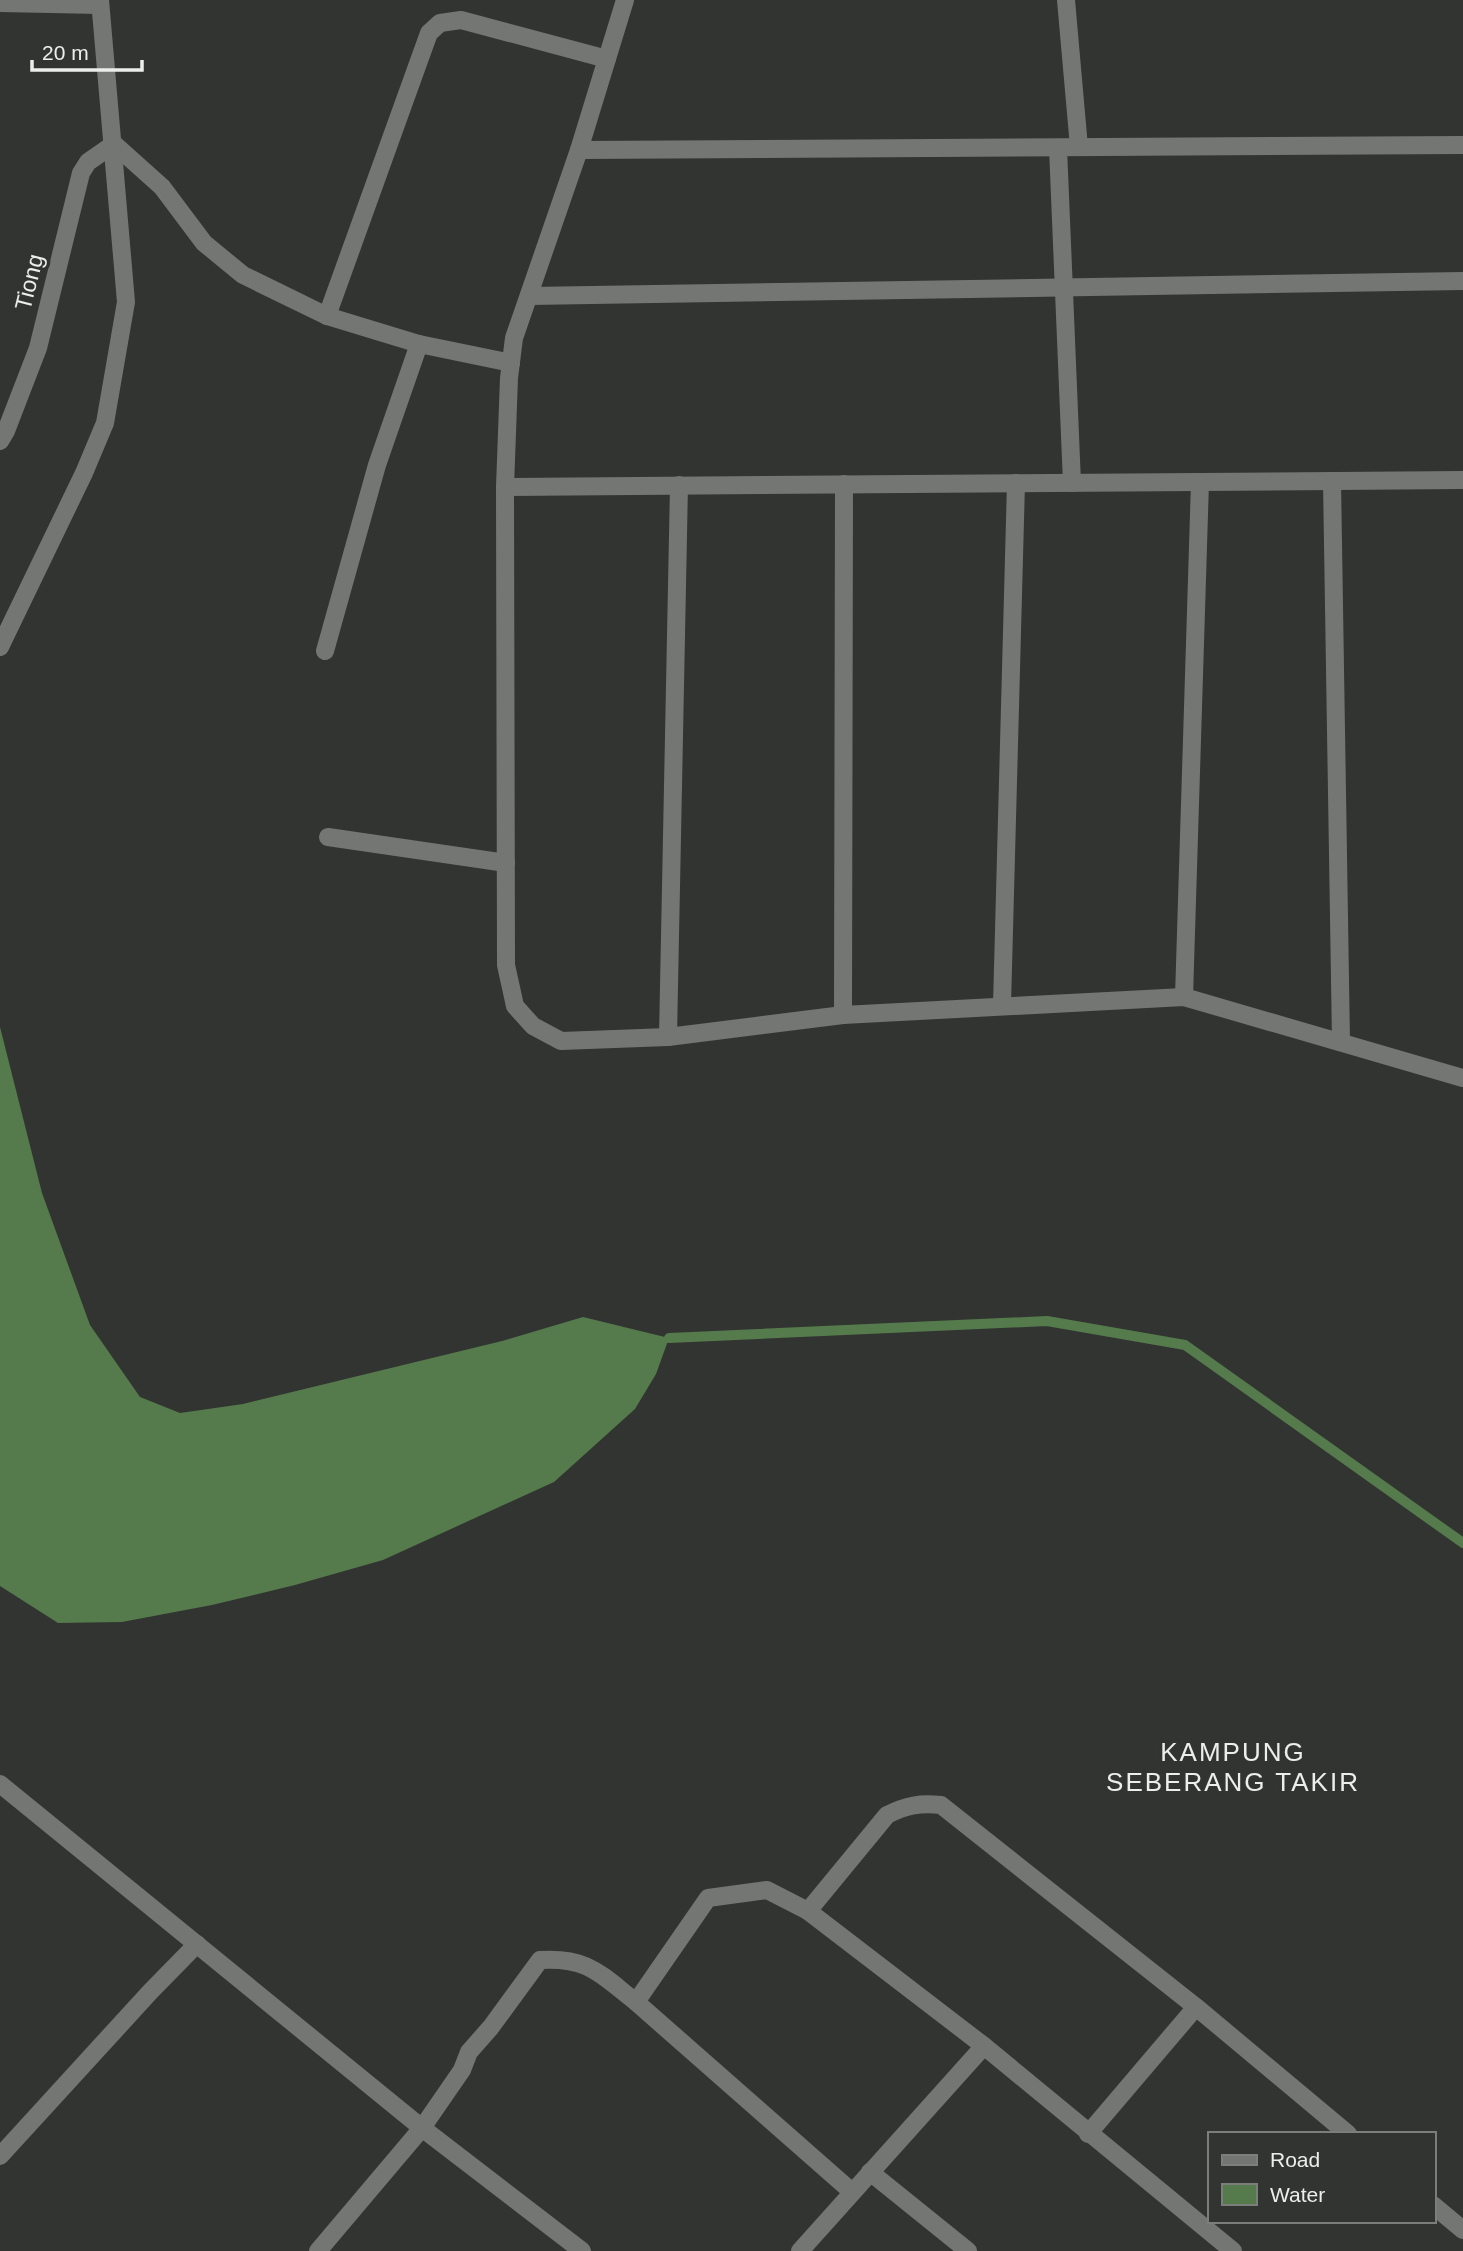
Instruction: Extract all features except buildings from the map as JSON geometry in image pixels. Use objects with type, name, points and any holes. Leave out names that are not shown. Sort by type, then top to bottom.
[{"type":"street","points":[[625,0],[579,150],[514,338],[511,363],[505,487],[506,965],[515,1006],[533,1026],[561,1041],[668,1037],[843,1015],[1184,997],[1463,1078]]},
{"type":"street","points":[[1066,0],[1079,147]]},
{"type":"street","points":[[0,3],[100,3],[127,302],[105,423],[84,473],[0,648]]},
{"type":"street","points":[[327,316],[429,33],[440,23],[461,20],[607,59]]},
{"type":"street","points":[[114,144],[162,187],[204,243],[243,275],[327,316],[419,344],[511,363]]},
{"type":"street","name":"Tiong","points":[[0,441],[37,348],[81,173],[88,162],[114,144]]},
{"type":"street","points":[[579,150],[1463,145]]},
{"type":"street","points":[[1058,148],[1072,483]]},
{"type":"street","points":[[529,296],[1463,281]]},
{"type":"street","points":[[326,651],[377,465],[419,344]]},
{"type":"street","points":[[505,487],[1463,480]]},
{"type":"street","points":[[1332,481],[1341,1042]]},
{"type":"street","points":[[1184,997],[1200,482]]},
{"type":"street","points":[[843,1015],[844,484]]},
{"type":"street","points":[[1002,1005],[1016,484]]},
{"type":"street","points":[[668,1037],[679,485]]},
{"type":"street","points":[[328,837],[506,863]]},
{"type":"street","points":[[0,1784],[422,2128],[582,2251]]},
{"type":"street","points":[[808,1911],[887,1815],[904,1806],[921,1803],[941,1805],[1196,2007],[1346,2132]]},
{"type":"street","points":[[636,2002],[708,1898],[767,1890],[808,1911],[984,2046],[1233,2251]]},
{"type":"street","points":[[0,2157],[197,1944]]},
{"type":"street","points":[[318,2251],[422,2128],[462,2070],[469,2052],[540,1961],[563,1959],[593,1968],[636,2002],[851,2192]]},
{"type":"street","points":[[1088,2134],[1196,2007]]},
{"type":"street","points":[[800,2251],[984,2046]]},
{"type":"street","points":[[870,2172],[968,2251]]},
{"type":"street","points":[[1435,2207],[1463,2230]]},
{"type":"water","points":[[0,1027],[42,1193],[90,1325],[140,1397],[180,1413],[243,1404],[502,1341],[583,1317],[669,1338],[656,1374],[635,1409],[554,1482],[383,1560],[212,1605],[122,1622],[58,1623],[0,1586]]},
{"type":"waterway","points":[[669,1338],[1047,1321],[1185,1345],[1463,1543]]},
{"type":"district","name":"KAMPUNG SEBERANG TAKIR","points":[[1233,1767]]}]
